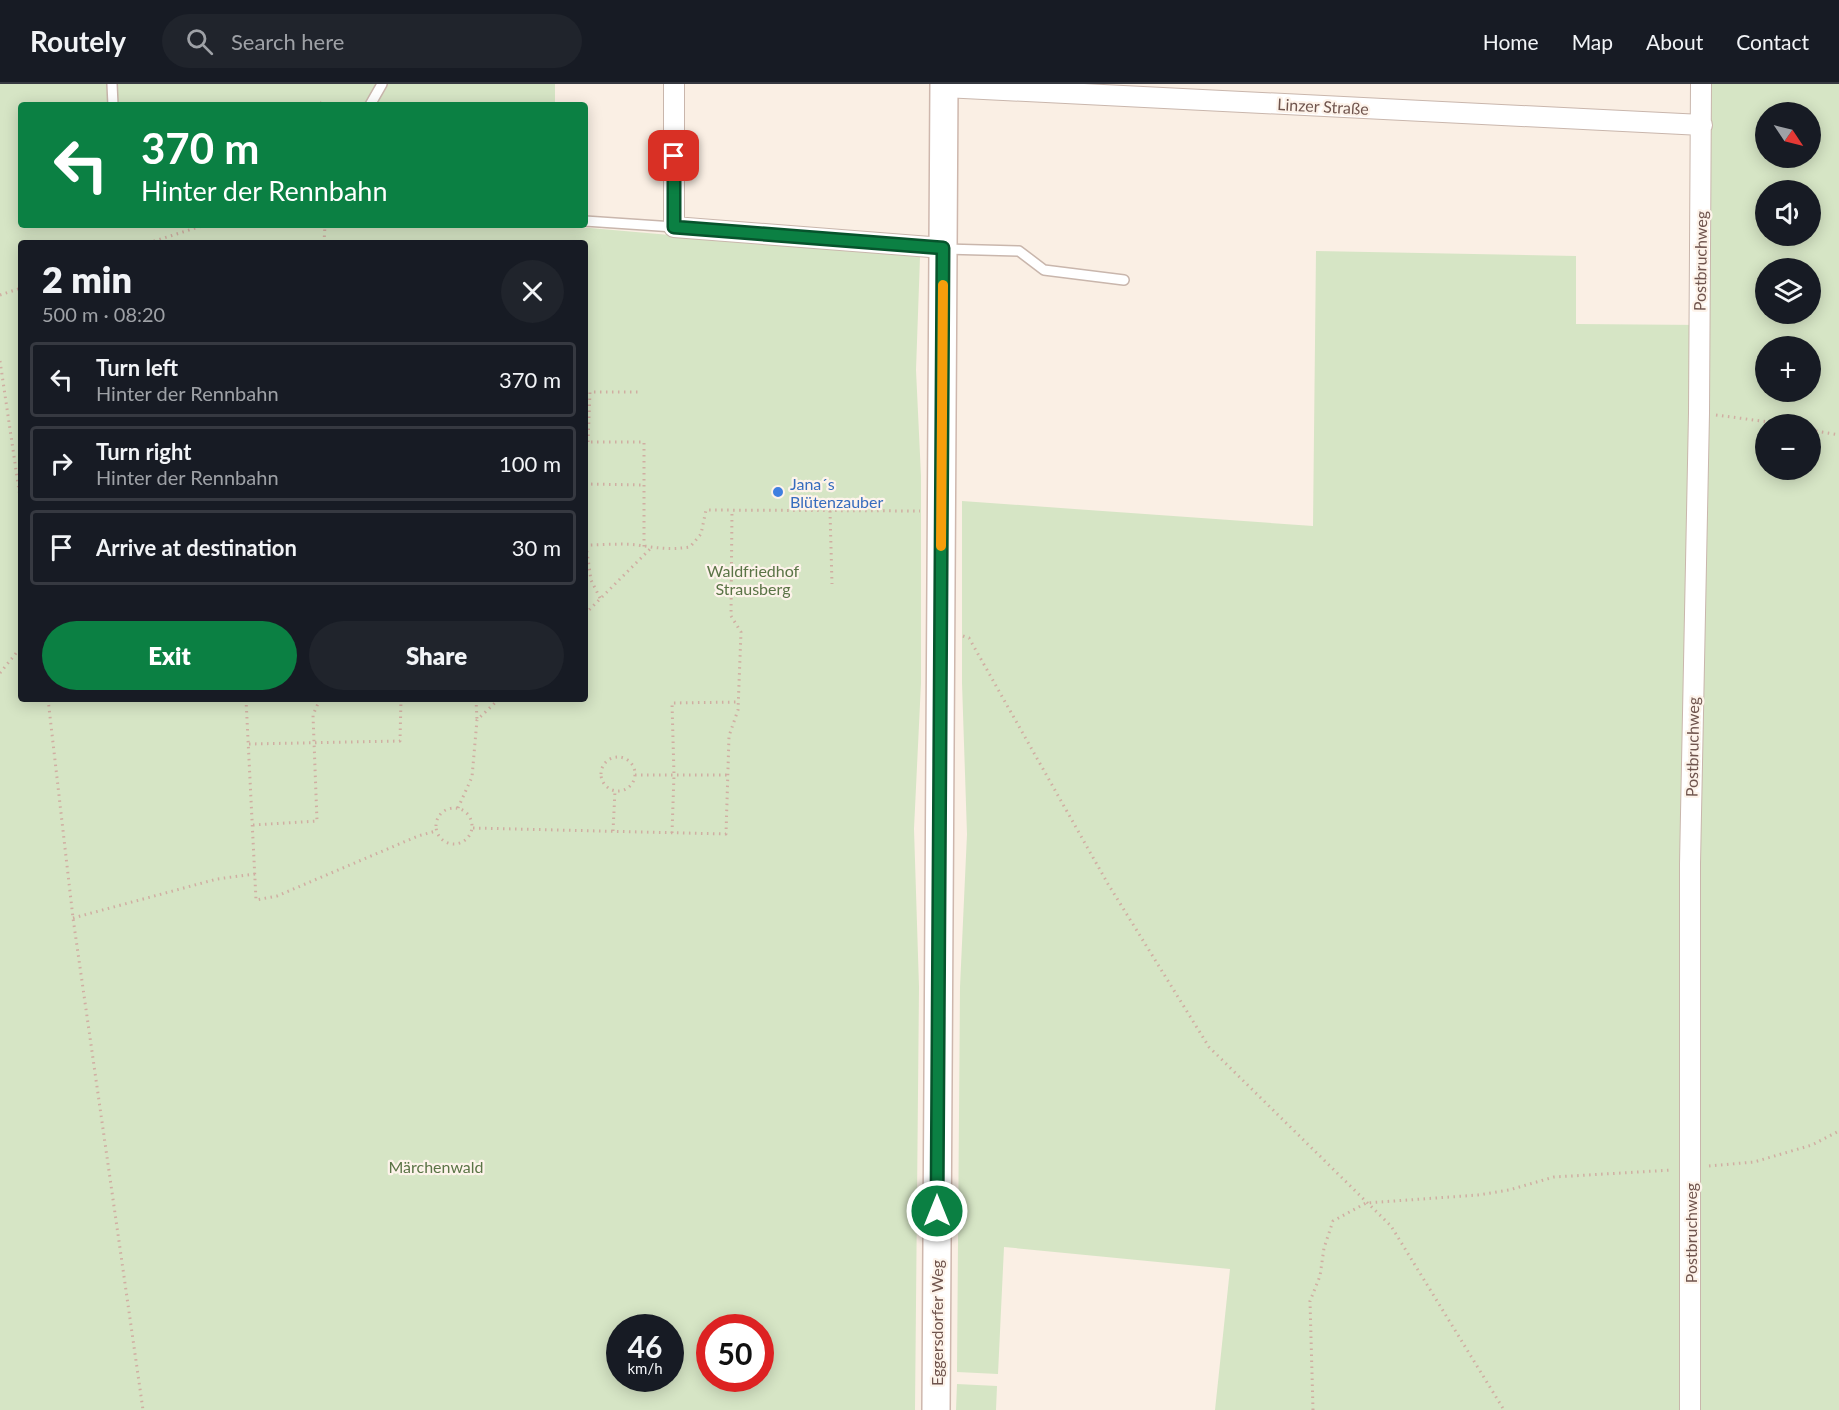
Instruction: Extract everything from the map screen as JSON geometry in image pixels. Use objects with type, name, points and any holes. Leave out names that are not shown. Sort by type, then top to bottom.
[{"type":"main road","name":"Eggersdorfer Weg","points":[[936,1410],[944,85]]},
{"type":"street","points":[[674,84],[674,227],[943,248]]},
{"type":"street","name":"Postbruchweg","points":[[1690,1410],[1690,864],[1699,413],[1701,84]]},
{"type":"street","name":"Linzer Straße","points":[[944,85],[1702,125]]},
{"type":"lane","points":[[112,84],[113,102]]},
{"type":"lane","points":[[372,102],[382,84]]},
{"type":"lane","points":[[588,221],[674,227]]},
{"type":"lane","points":[[943,248],[1019,251],[1044,270],[1124,280]]},
{"type":"path","points":[[158,240],[196,228]]},
{"type":"path","points":[[0,295],[18,289]]},
{"type":"path","points":[[0,362],[18,484]]},
{"type":"path","points":[[588,425],[590,392],[639,392]]},
{"type":"path","points":[[1699,413],[1755,420]]},
{"type":"path","points":[[1821,431],[1839,435]]},
{"type":"path","points":[[588,442],[644,442],[644,547]]},
{"type":"path","points":[[588,484],[644,485]]},
{"type":"path","points":[[588,545],[638,545],[650,549],[690,547],[701,534],[706,510],[924,512]]},
{"type":"path","points":[[473,828],[726,834],[729,736],[738,710],[741,632],[731,616],[732,510]]},
{"type":"path","points":[[830,511],[832,584]]},
{"type":"path","points":[[588,611],[650,549]]},
{"type":"path","points":[[588,559],[591,580],[600,599]]},
{"type":"path","points":[[940,632],[969,638],[1108,884],[1209,1047],[1391,1226],[1504,1410]]},
{"type":"path","points":[[0,673],[18,652]]},
{"type":"path","points":[[48,702],[73,918],[143,1410]]},
{"type":"path","points":[[246,702],[256,900],[277,896],[418,836],[436,831]]},
{"type":"path","points":[[253,825],[316,821],[313,716],[319,702]]},
{"type":"path","points":[[249,744],[400,741],[401,702]]},
{"type":"path","points":[[458,808],[472,777],[477,720],[476,702]]},
{"type":"path","points":[[477,720],[496,702]]},
{"type":"path","points":[[672,833],[674,775],[672,703],[738,702]]},
{"type":"path","points":[[621,758],[626,759],[634,767],[635,775],[630,787],[615,791],[605,785],[601,774],[602,768],[610,759],[621,758]]},
{"type":"path","points":[[635,775],[728,775]]},
{"type":"path","points":[[614,831],[615,791]]},
{"type":"path","points":[[452,808],[458,808],[468,814],[473,828],[466,840],[454,844],[443,841],[436,831],[437,819],[452,808]]},
{"type":"path","points":[[73,918],[217,879],[255,874]]},
{"type":"path","points":[[1313,1410],[1310,1301],[1320,1276],[1324,1248],[1333,1221],[1366,1203],[1478,1196],[1509,1191],[1554,1177],[1754,1162],[1812,1145],[1839,1131]]},
{"type":"green space","name":"Märchenwald","points":[[0,84],[555,84],[555,102],[18,102],[18,228],[588,228],[920,257],[916,370],[921,476],[921,683],[914,829],[919,987],[915,1410],[0,1410]]},
{"type":"green space","points":[[1704,84],[1839,84],[1839,1410],[1215,1410],[1230,1269],[1004,1247],[998,1374],[957,1372],[960,987],[967,834],[962,683],[962,501],[1313,526],[1316,251],[1576,256],[1576,324],[1704,325]]},
{"type":"green space","points":[[957,1384],[997,1386],[996,1410],[956,1410]]},
{"type":"slow traffic","points":[[941,546],[943,285]]},
{"type":"place","name":"Jana´s Blütenzauber","points":[[778,492]]},
{"type":"route","points":[[674,156],[674,227],[943,248],[937,1211]]},
{"type":"park label","name":"Waldfriedhof Strausberg","points":[[753,579]]}]
